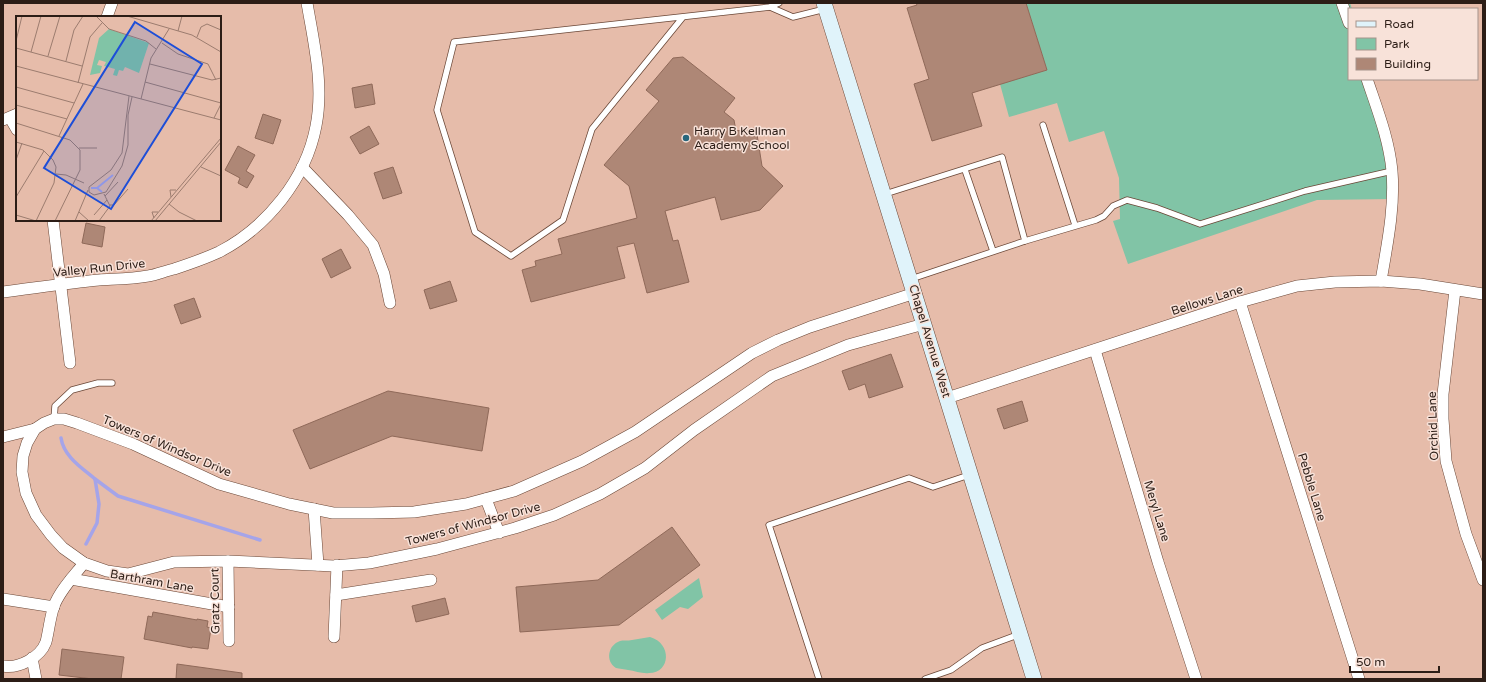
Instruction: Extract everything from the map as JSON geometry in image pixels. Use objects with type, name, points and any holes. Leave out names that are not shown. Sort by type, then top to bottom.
[{"type":"main road","name":"Chapel Avenue West","points":[[825,6],[1021,633],[1034,679]]},
{"type":"street","points":[[107,16],[112,3]]},
{"type":"street","name":"Valley Run Drive","points":[[3,292],[98,280],[148,276],[195,262],[220,251],[248,233],[272,210],[293,184],[310,148],[316,126],[319,96],[318,66],[307,3]]},
{"type":"street","points":[[1342,3],[1348,21]]},
{"type":"street","points":[[1367,80],[1386,137],[1392,171],[1390,230],[1381,281]]},
{"type":"street","points":[[10,117],[16,128]]},
{"type":"street","points":[[302,167],[348,215],[373,245],[384,274],[390,303]]},
{"type":"street","points":[[53,221],[62,285],[70,363]]},
{"type":"street","name":"Bellows Lane","points":[[947,398],[1240,302],[1297,286],[1335,282],[1381,281],[1420,284],[1483,294]]},
{"type":"street","name":"Towers of Windsor Drive","points":[[54,419],[64,419],[77,423],[133,444],[219,484],[289,504],[333,513],[414,512],[466,504],[514,491],[582,461],[635,432],[752,353],[773,342],[912,286]]},
{"type":"street","name":"Orchid Lane","points":[[1455,290],[1443,394],[1446,461],[1466,534],[1483,580]]},
{"type":"street","name":"Pebble Lane","points":[[1240,302],[1359,679]]},
{"type":"street","name":"Towers of Windsor Drive","points":[[35,429],[27,443],[23,456],[22,472],[26,494],[36,515],[51,535],[63,548],[84,563],[107,571],[128,574],[174,562],[228,561],[337,566],[369,563],[437,549],[499,533],[554,515],[600,494],[645,468],[700,426],[772,376],[848,345],[924,324]]},
{"type":"street","name":"Meryl Lane","points":[[1095,350],[1158,562],[1196,679]]},
{"type":"street","points":[[3,437],[35,429],[54,419]]},
{"type":"street","points":[[486,499],[499,533]]},
{"type":"street","points":[[314,509],[318,565]]},
{"type":"street","name":"Gratz Court","points":[[228,561],[229,641]]},
{"type":"street","points":[[3,666],[20,665],[32,658],[45,644],[54,607],[71,579],[84,563]]},
{"type":"street","points":[[334,637],[337,566]]},
{"type":"street","name":"Barthram Lane","points":[[71,579],[229,608]]},
{"type":"street","points":[[336,595],[431,580]]},
{"type":"street","points":[[3,599],[54,607]]},
{"type":"street","points":[[32,658],[36,679]]},
{"type":"lane","points":[[683,17],[592,129],[563,220],[511,256],[475,232],[437,110],[454,42],[770,7],[779,3]]},
{"type":"lane","points":[[770,7],[793,17],[825,6]]},
{"type":"lane","points":[[1043,124],[1075,225]]},
{"type":"lane","points":[[884,194],[965,170],[1002,157],[1025,241]]},
{"type":"lane","points":[[965,170],[993,251]]},
{"type":"lane","points":[[912,286],[993,251],[1075,225],[1096,220],[1104,216],[1113,206],[1127,200],[1157,208],[1200,224],[1305,191],[1392,171]]},
{"type":"lane","points":[[54,419],[55,406],[72,390],[98,382],[112,383]]},
{"type":"lane","points":[[819,679],[769,525],[910,478],[933,487],[971,474]]},
{"type":"lane","points":[[925,679],[951,670],[982,648],[1021,633]]},
{"type":"green space","points":[[1026,3],[1350,3],[1352,8],[1348,8],[1348,80],[1367,80],[1394,199],[1317,200],[1128,264],[1113,221],[1120,219],[1119,178],[1104,131],[1069,142],[1057,103],[1009,117],[1000,84],[1047,70]]},
{"type":"green space","points":[[699,578],[703,597],[688,609],[680,607],[662,620],[655,610]]},
{"type":"green space","points":[[650,637],[657,640],[665,651],[665,663],[662,668],[656,672],[644,673],[616,668],[610,661],[609,653],[616,643]]},
{"type":"building","points":[[916,3],[1026,3],[1047,70],[972,93],[982,126],[932,141],[914,84],[929,79],[907,8],[917,5]]},
{"type":"building","points":[[683,57],[735,98],[724,112],[734,120],[736,131],[756,128],[762,166],[783,186],[760,210],[721,220],[715,197],[665,211],[673,241],[678,240],[689,282],[647,293],[634,243],[617,247],[625,278],[531,302],[522,270],[536,266],[535,261],[562,254],[558,239],[637,218],[629,186],[604,165],[659,101],[646,90],[673,58]]},
{"type":"building","points":[[372,84],[375,104],[355,108],[352,88]]},
{"type":"building","points":[[263,114],[281,120],[273,144],[255,138]]},
{"type":"building","points":[[369,126],[379,144],[360,154],[350,137]]},
{"type":"building","points":[[238,146],[255,155],[246,171],[254,176],[247,188],[238,183],[240,178],[225,170]]},
{"type":"building","points":[[393,167],[402,193],[383,199],[374,173]]},
{"type":"building","points":[[86,223],[105,227],[102,247],[82,243]]},
{"type":"building","points":[[341,249],[351,268],[331,278],[322,259]]},
{"type":"building","points":[[450,281],[457,301],[430,309],[424,290]]},
{"type":"building","points":[[194,298],[201,317],[181,324],[174,305]]},
{"type":"building","points":[[891,354],[903,387],[869,398],[865,384],[849,390],[842,371]]},
{"type":"building","points":[[388,391],[489,408],[482,451],[392,436],[310,469],[293,430]]},
{"type":"building","points":[[1022,401],[1028,421],[1004,429],[997,409]]},
{"type":"building","points":[[672,527],[700,565],[619,625],[520,632],[516,587],[598,580]]},
{"type":"building","points":[[445,598],[449,614],[416,622],[412,606]]},
{"type":"building","points":[[153,612],[208,621],[207,627],[211,628],[208,649],[192,648],[144,639],[148,616],[152,617]]},
{"type":"building","points":[[62,649],[124,657],[121,679],[93,679],[59,675]]},
{"type":"building","points":[[177,664],[242,673],[242,679],[176,679]]},
{"type":"waterway","points":[[61,438],[63,445],[70,456],[79,466],[95,479],[99,504],[97,523],[86,544]]},
{"type":"waterway","points":[[95,479],[118,496],[260,540]]},
{"type":"place","name":"Harry B Kellman Academy School","points":[[686,138]]}]
